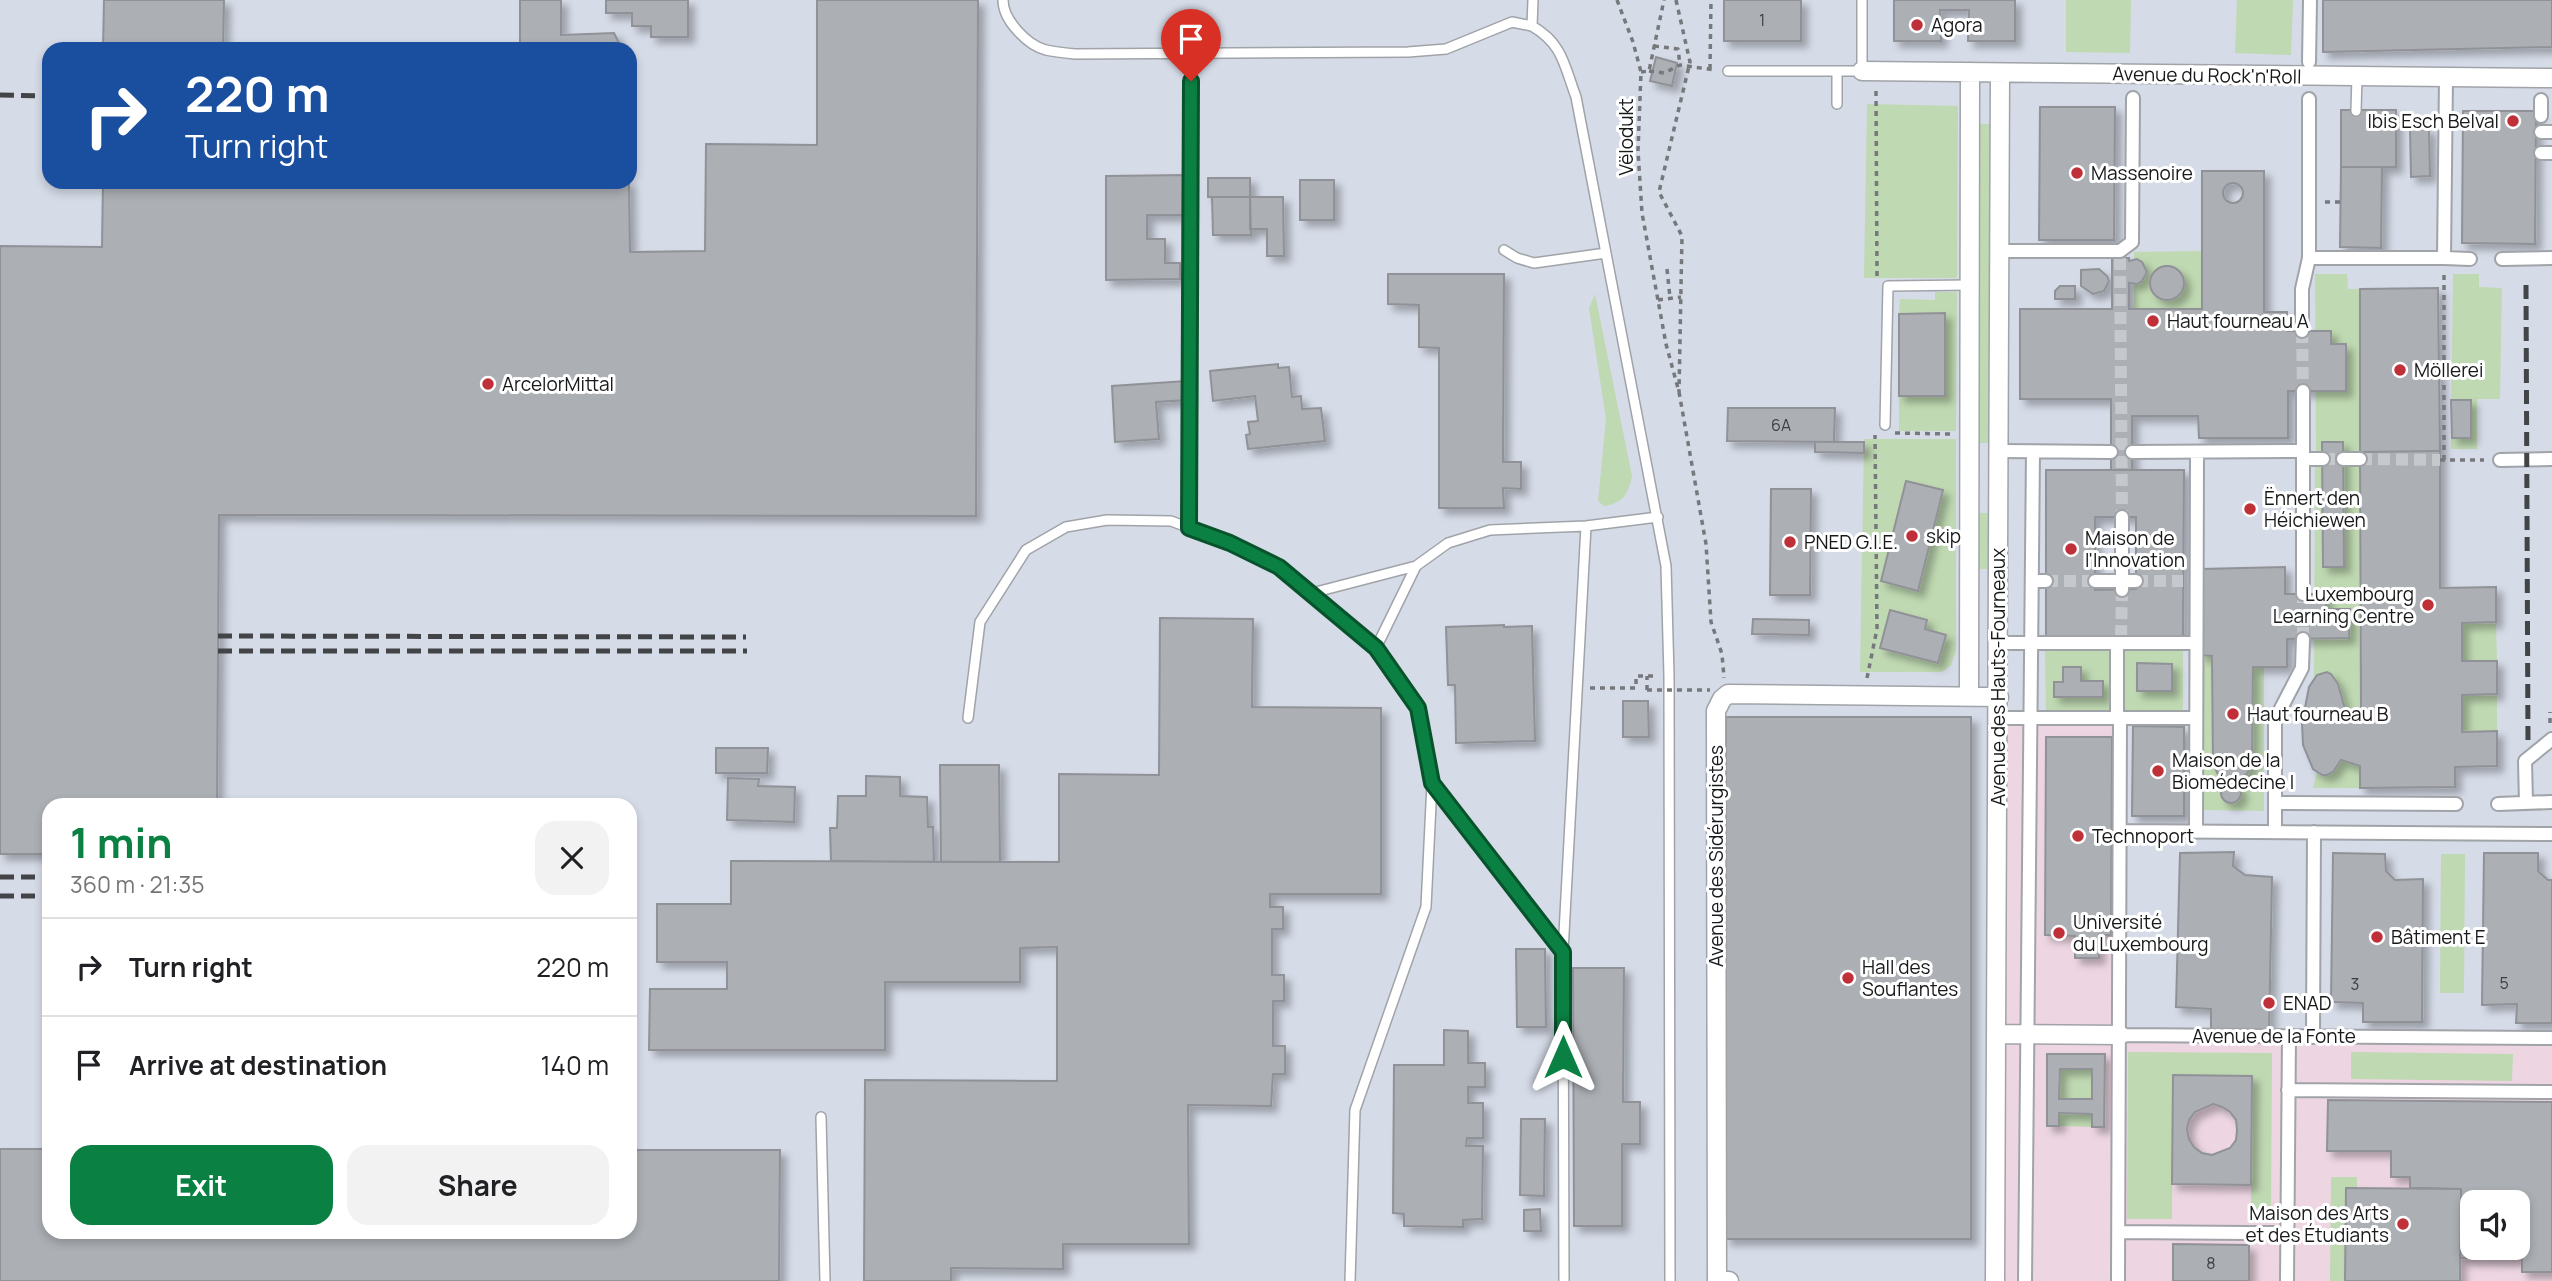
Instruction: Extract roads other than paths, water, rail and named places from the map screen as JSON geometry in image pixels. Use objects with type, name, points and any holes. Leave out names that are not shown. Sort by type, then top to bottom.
[{"type":"street","points":[[2309,62],[2310,0]]},
{"type":"street","name":"Avenue du Rock'n'Roll","points":[[1869,71],[2552,78]]},
{"type":"street","name":"Avenue des Hauts-Fourneaux","points":[[1969,696],[1970,72]]},
{"type":"street","name":"Avenue des Hauts-Fourneaux","points":[[1995,1281],[2000,73]]},
{"type":"street","points":[[2444,258],[2446,77]]},
{"type":"street","points":[[2000,251],[2120,255],[2132,242],[2133,98]]},
{"type":"street","points":[[2302,331],[2302,289],[2309,258],[2309,99]]},
{"type":"street","points":[[2541,100],[2541,116]]},
{"type":"street","points":[[2309,258],[2470,259]]},
{"type":"street","points":[[2502,259],[2552,258]]},
{"type":"street","points":[[2302,391],[2303,594]]},
{"type":"street","points":[[1999,452],[2111,452]]},
{"type":"street","name":"Avenue des Hauts-Fourneaux","points":[[2025,1281],[2033,452]]},
{"type":"street","points":[[2132,452],[2303,455],[2323,459]]},
{"type":"street","points":[[2196,832],[2196,643],[2190,581],[2197,452]]},
{"type":"street","points":[[2343,460],[2360,459]]},
{"type":"street","points":[[2500,460],[2552,459]]},
{"type":"street","points":[[2122,517],[2122,585]]},
{"type":"street","points":[[2032,581],[2046,581]]},
{"type":"street","points":[[2095,581],[2122,585],[2136,581]]},
{"type":"street","points":[[2275,832],[2275,720],[2302,668],[2303,639]]},
{"type":"street","points":[[2118,1281],[2120,641]]},
{"type":"street","points":[[1999,643],[2196,643]]},
{"type":"street","name":"Avenue des Sidérurgistes","points":[[1729,1281],[1717,1281],[1716,712],[1722,699],[1728,694],[1969,696]]},
{"type":"street","points":[[1969,696],[1999,697]]},
{"type":"street","points":[[1998,718],[2196,718]]},
{"type":"street","points":[[2526,803],[2525,761],[2552,739]]},
{"type":"street","points":[[2498,804],[2552,802]]},
{"type":"street","points":[[2275,803],[2456,804]]},
{"type":"street","points":[[2121,831],[2552,834]]},
{"type":"street","points":[[2313,1037],[2314,832]]},
{"type":"street","name":"Avenue de la Fonte","points":[[1996,1034],[2552,1038]]},
{"type":"street","points":[[2287,1281],[2289,1036]]},
{"type":"street","points":[[2288,1090],[2523,1097],[2552,1092]]},
{"type":"street","points":[[2119,1232],[2287,1233]]},
{"type":"lane","points":[[1003,0],[1003,8],[1018,32],[1043,50],[1074,54],[1408,52],[1446,49],[1513,22],[1532,26],[1547,34],[1558,47],[1576,97],[1666,566],[1670,676],[1670,1281]]},
{"type":"lane","points":[[1532,26],[1533,0]]},
{"type":"lane","points":[[1728,71],[1869,71],[1862,0]]},
{"type":"lane","points":[[1189,528],[1191,53]]},
{"type":"lane","points":[[1837,71],[1837,104]]},
{"type":"lane","points":[[2356,111],[2357,76]]},
{"type":"lane","points":[[1504,250],[1517,258],[1534,262],[1606,253]]},
{"type":"lane","points":[[1885,425],[1888,286],[1970,285]]},
{"type":"lane","points":[[1312,593],[1416,566],[1448,543],[1490,530],[1586,526],[1658,517]]},
{"type":"lane","points":[[968,718],[980,622],[1026,550],[1066,527],[1107,520],[1171,521],[1230,543],[1279,567],[1376,648],[1418,708],[1432,783],[1426,907],[1355,1110],[1350,1281]]},
{"type":"lane","points":[[1564,1281],[1563,952],[1586,526]]},
{"type":"lane","points":[[1376,648],[1416,566]]},
{"type":"lane","points":[[1432,783],[1563,952]]},
{"type":"lane","points":[[821,1117],[825,1281]]},
{"type":"tunnel","points":[[2120,258],[2122,517]]},
{"type":"tunnel","points":[[2302,331],[2303,391]]},
{"type":"tunnel","points":[[2323,459],[2343,459]]},
{"type":"tunnel","points":[[2360,459],[2440,460]]},
{"type":"tunnel","points":[[2046,581],[2095,581]]},
{"type":"tunnel","points":[[2136,581],[2183,581]]},
{"type":"tunnel","points":[[2121,637],[2122,590]]},
{"type":"tunnel","points":[[2303,594],[2303,639]]},
{"type":"railway","points":[[0,95],[42,96]]},
{"type":"railway","points":[[2526,285],[2528,746]]},
{"type":"railway","points":[[218,636],[746,637]]},
{"type":"railway","points":[[218,651],[747,651]]},
{"type":"railway","points":[[0,877],[42,877]]},
{"type":"railway","points":[[0,896],[42,896]]},
{"type":"place","name":"Agora","points":[[1917,25]]},
{"type":"place","name":"Ibis Esch Belval","points":[[2513,121]]},
{"type":"place","name":"Massenoire","points":[[2077,173]]},
{"type":"place","name":"Haut fourneau A","points":[[2153,321]]},
{"type":"place","name":"Möllerei","points":[[2400,370]]},
{"type":"place","name":"ArcelorMittal","points":[[488,384]]},
{"type":"place","name":"Ënnert den Héichiewen","points":[[2250,509]]},
{"type":"place","name":"skip","points":[[1912,536]]},
{"type":"place","name":"PNED G.I.E.","points":[[1790,542]]},
{"type":"place","name":"Maison de l'Innovation","points":[[2071,549]]},
{"type":"place","name":"Luxembourg Learning Centre","points":[[2428,605]]},
{"type":"place","name":"Haut fourneau B","points":[[2233,714]]},
{"type":"place","name":"Maison de la Biomédecine I","points":[[2158,771]]},
{"type":"place","name":"Technoport","points":[[2078,836]]},
{"type":"place","name":"Université du Luxembourg","points":[[2059,933]]},
{"type":"place","name":"Bâtiment E","points":[[2377,937]]},
{"type":"place","name":"Hall des Souflantes","points":[[1848,978]]},
{"type":"place","name":"ENAD","points":[[2269,1003]]},
{"type":"place","name":"Maison des Arts et des Étudiants","points":[[2403,1224]]}]
